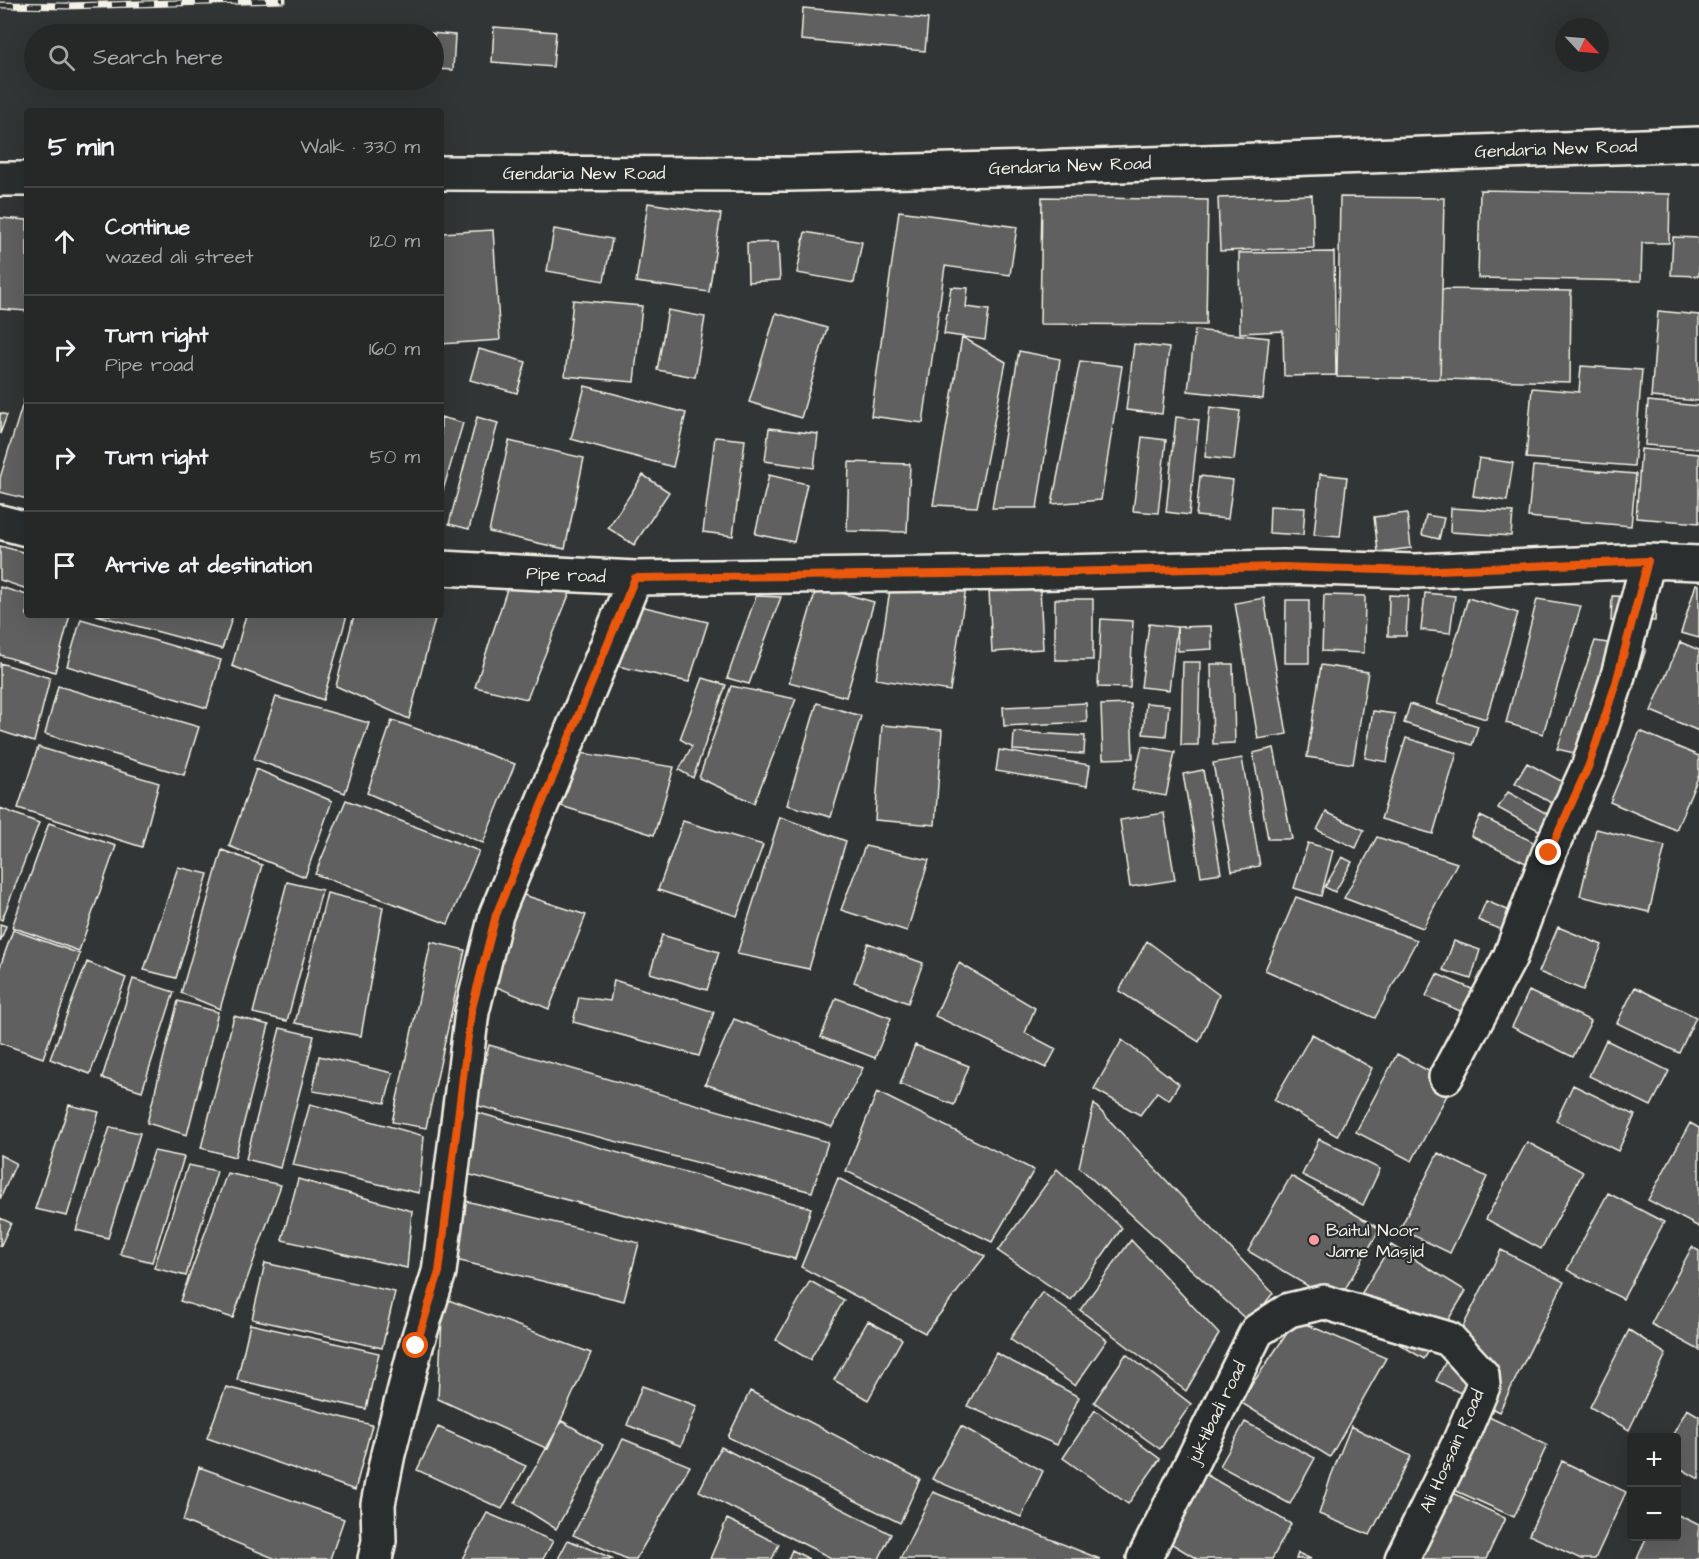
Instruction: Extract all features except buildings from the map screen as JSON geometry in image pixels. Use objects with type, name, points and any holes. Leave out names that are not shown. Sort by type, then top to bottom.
[{"type":"street","name":"Gendaria New Road","points":[[444,173],[837,173],[1699,144]]},
{"type":"street","points":[[0,179],[24,178]]},
{"type":"street","points":[[0,522],[24,528]]},
{"type":"street","points":[[1446,1077],[1510,957],[1549,853],[1589,765],[1616,683],[1648,561]]},
{"type":"street","name":"Pipe road","points":[[444,568],[635,578],[1283,567],[1415,571],[1648,561],[1699,563]]},
{"type":"street","points":[[375,1559],[380,1542],[378,1504],[388,1454],[416,1346],[439,1272],[471,1012],[496,915],[635,578]]},
{"type":"street","name":"juktibadi road","points":[[1144,1559],[1257,1331],[1289,1310],[1324,1302]]},
{"type":"street","name":"Ali Hossain Road","points":[[1324,1302],[1449,1339],[1482,1375],[1483,1386],[1459,1443],[1402,1559]]},
{"type":"railway","points":[[0,5],[66,6],[283,0]]},
{"type":"place","name":"Baitul Noor Jame Masjid","points":[[1314,1240]]},
{"type":"route","points":[[416,1346],[439,1272],[471,1012],[496,915],[635,578],[1283,567],[1415,571],[1648,561],[1616,683],[1589,765],[1549,853]]}]
